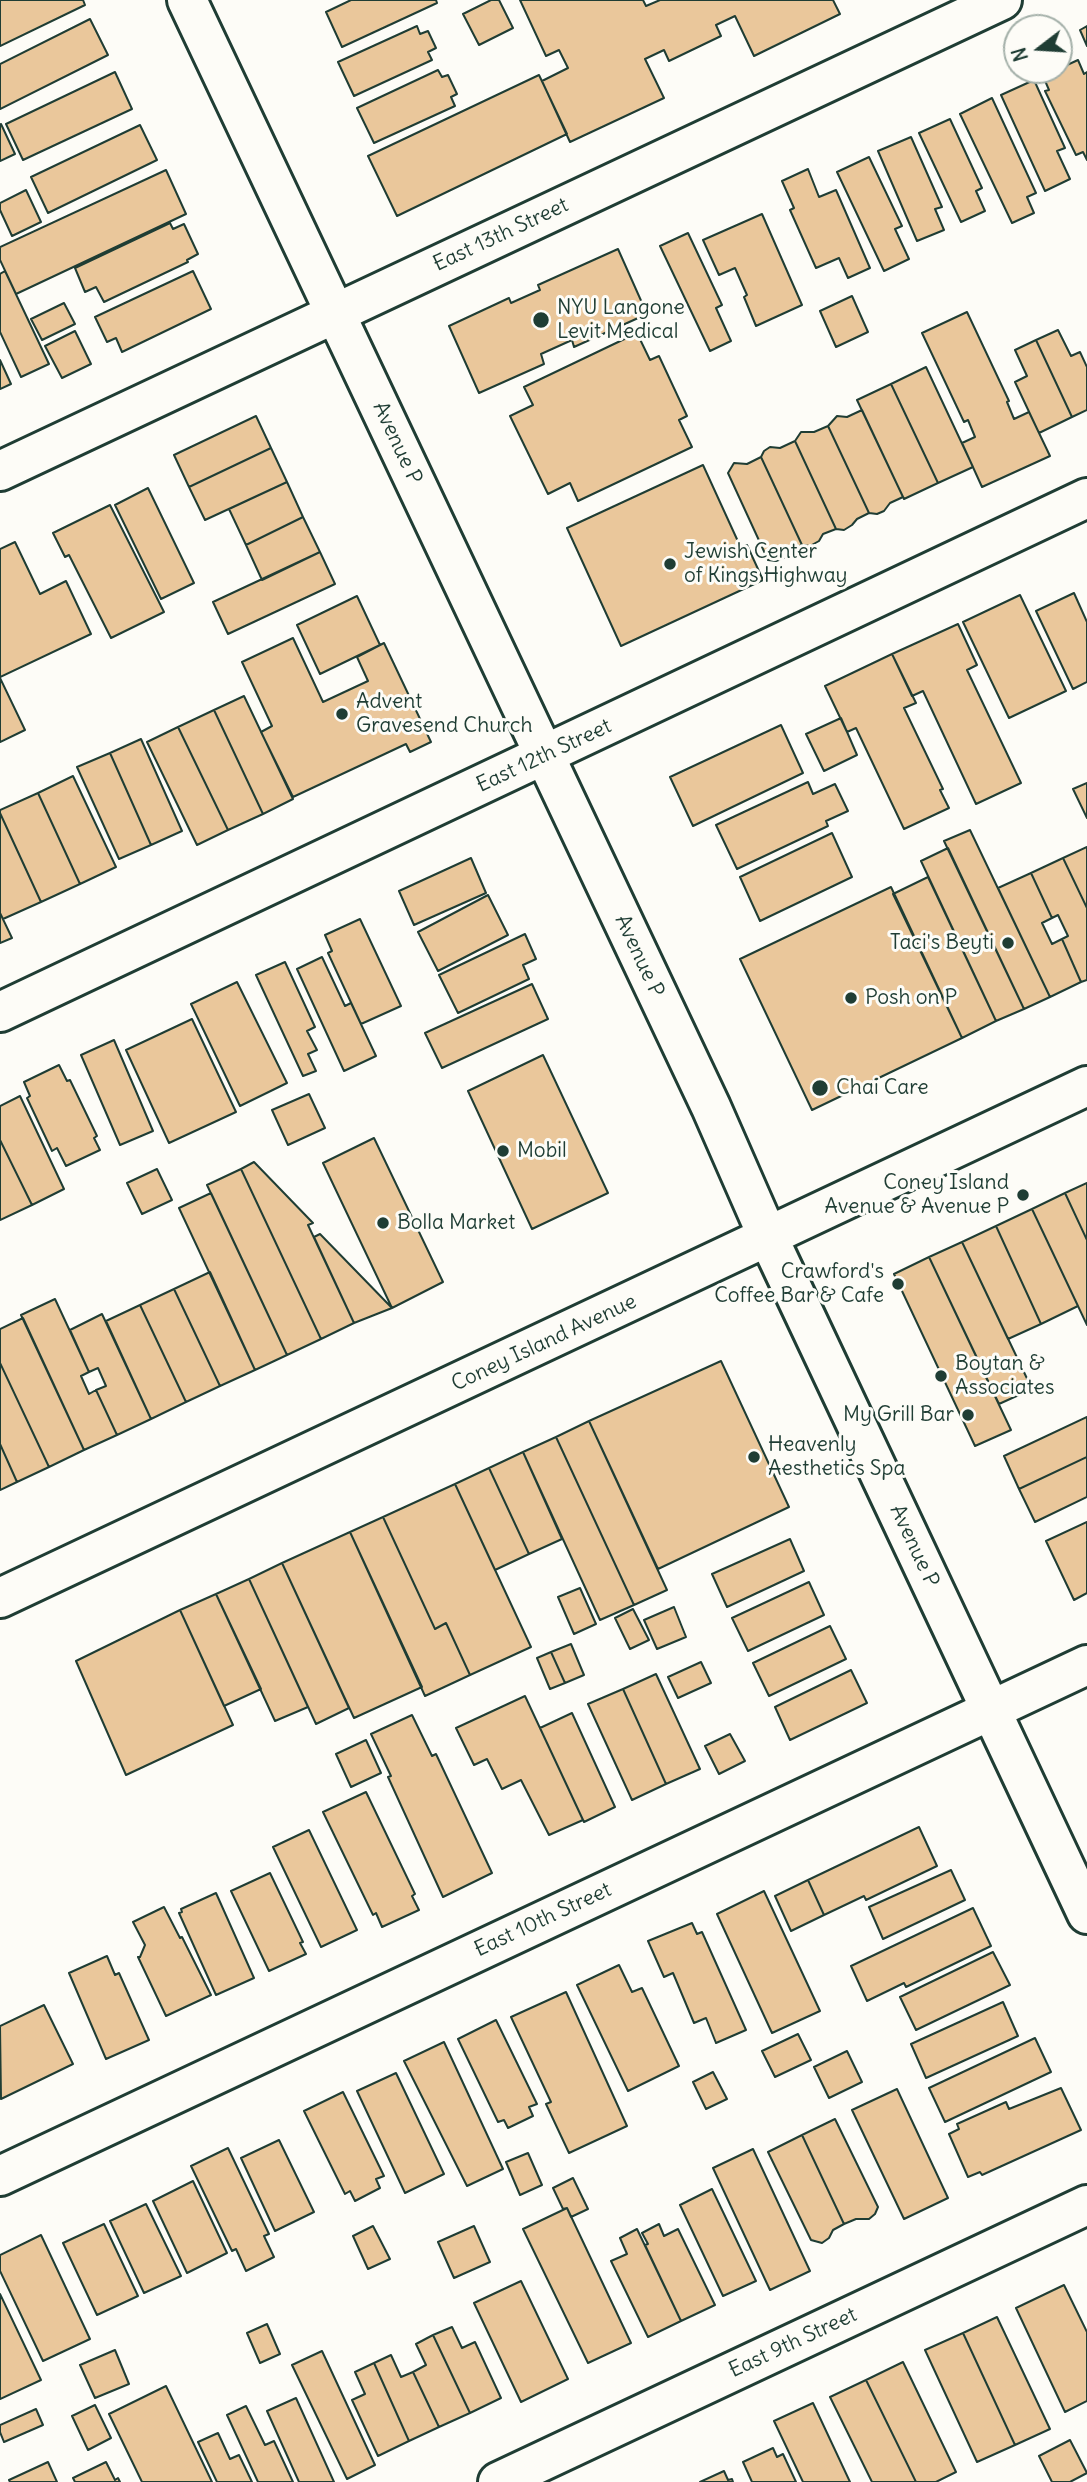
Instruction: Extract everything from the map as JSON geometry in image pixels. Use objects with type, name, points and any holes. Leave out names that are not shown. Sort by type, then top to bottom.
[{"type":"street","name":"Avenue P","points":[[187,0],[711,1107],[768,1237],[1087,1914]]},
{"type":"street","name":"East 13th Street","points":[[0,471],[1002,0]]},
{"type":"street","name":"East 12th Street","points":[[0,1012],[1087,498]]},
{"type":"street","name":"Coney Island Avenue","points":[[0,1598],[1087,1086]]},
{"type":"street","name":"East 10th Street","points":[[0,2176],[1087,1665]]},
{"type":"street","name":"East 9th Street","points":[[498,2482],[1087,2205]]},
{"type":"building","points":[[0,0],[83,0],[85,5],[0,46]]},
{"type":"building","points":[[351,0],[436,0],[437,3],[342,47],[326,12]]},
{"type":"building","points":[[491,0],[499,0],[513,28],[479,45],[463,14]]},
{"type":"building","points":[[520,0],[643,0],[646,6],[660,0],[833,0],[840,14],[754,56],[735,16],[716,25],[721,36],[669,61],[664,50],[645,59],[664,98],[570,142],[542,81],[568,68],[559,50],[546,56]]},
{"type":"building","points":[[90,19],[108,55],[0,109],[0,64]]},
{"type":"building","points":[[417,26],[420,34],[428,31],[436,48],[428,52],[432,60],[354,96],[338,62]]},
{"type":"building","points":[[1087,26],[1087,46],[1080,30]]},
{"type":"building","points":[[1078,60],[1084,74],[1087,72],[1087,160],[1083,152],[1076,155],[1045,91],[1049,90],[1046,84],[1073,84],[1073,62]]},
{"type":"building","points":[[438,70],[442,77],[448,75],[457,94],[451,97],[455,106],[374,143],[357,108]]},
{"type":"building","points":[[115,72],[132,109],[23,160],[6,124]]},
{"type":"building","points":[[539,75],[567,134],[397,216],[368,156]]},
{"type":"building","points":[[1025,84],[1036,84],[1065,148],[1057,151],[1070,179],[1045,191],[1001,95]]},
{"type":"building","points":[[992,98],[1036,193],[1027,197],[1034,213],[1012,223],[960,114]]},
{"type":"building","points":[[950,119],[982,188],[976,191],[985,211],[961,222],[919,133]]},
{"type":"building","points":[[0,125],[15,154],[0,161]]},
{"type":"building","points":[[140,125],[157,160],[48,213],[31,177]]},
{"type":"building","points":[[911,137],[942,207],[935,209],[944,230],[917,241],[878,151]]},
{"type":"building","points":[[869,157],[902,226],[895,229],[909,259],[884,271],[837,172]]},
{"type":"building","points":[[808,169],[819,197],[836,190],[870,268],[848,278],[839,258],[816,268],[790,210],[794,208],[782,181]]},
{"type":"building","points":[[166,170],[186,214],[16,294],[0,260],[0,247]]},
{"type":"building","points":[[26,190],[41,222],[12,236],[0,210],[0,203]]},
{"type":"building","points":[[762,214],[802,305],[756,326],[735,268],[719,275],[703,240]]},
{"type":"building","points":[[170,223],[173,229],[184,224],[198,254],[187,260],[188,262],[104,302],[96,287],[85,292],[75,268]]},
{"type":"building","points":[[688,233],[722,305],[716,308],[731,341],[710,351],[660,246]]},
{"type":"building","points":[[618,249],[647,314],[574,347],[572,340],[541,354],[544,364],[479,393],[449,326],[509,298],[511,303],[540,290],[538,285]]},
{"type":"building","points":[[5,271],[49,364],[21,377],[0,332],[0,274]]},
{"type":"building","points":[[193,271],[211,309],[122,352],[116,338],[107,342],[95,317]]},
{"type":"building","points":[[852,296],[868,332],[836,347],[820,311]]},
{"type":"building","points":[[64,303],[75,324],[42,340],[31,319]]},
{"type":"building","points":[[967,312],[1009,401],[1007,402],[1014,419],[1029,412],[1050,456],[982,487],[962,443],[975,437],[968,420],[964,422],[922,333]]},
{"type":"building","points":[[1058,330],[1071,356],[1080,352],[1087,367],[1087,410],[1072,417],[1036,340]]},
{"type":"building","points":[[75,331],[91,364],[62,378],[45,346]]},
{"type":"building","points":[[637,333],[650,360],[659,356],[687,416],[679,420],[692,447],[578,501],[570,483],[548,494],[510,416],[533,405],[524,387]]},
{"type":"building","points":[[1036,340],[1072,417],[1039,433],[1015,382],[1027,376],[1015,350]]},
{"type":"building","points":[[0,360],[11,384],[0,389]]},
{"type":"building","points":[[926,367],[973,467],[938,483],[891,384]]},
{"type":"building","points":[[891,384],[938,483],[904,499],[857,400]]},
{"type":"building","points":[[862,410],[903,497],[877,514],[869,513],[828,426],[837,416],[847,417]]},
{"type":"building","points":[[256,416],[271,448],[189,487],[174,455]]},
{"type":"building","points":[[828,426],[869,513],[844,530],[836,529],[795,441],[801,432],[814,432]]},
{"type":"building","points":[[795,441],[836,529],[823,534],[819,541],[810,546],[802,545],[761,457],[770,447],[780,448]]},
{"type":"building","points":[[271,448],[287,482],[205,520],[189,487]]},
{"type":"building","points":[[761,457],[802,545],[776,561],[768,560],[728,473],[734,463],[747,464]]},
{"type":"building","name":"Jewish Center of Kings Highway","points":[[703,465],[741,548],[747,545],[763,580],[621,646],[567,528]]},
{"type":"building","points":[[287,482],[303,517],[246,545],[229,509]]},
{"type":"building","points":[[148,488],[194,583],[161,599],[115,505]]},
{"type":"building","points":[[110,505],[164,612],[111,638],[69,555],[65,557],[53,533]]},
{"type":"building","points":[[303,517],[320,552],[262,580],[246,545]]},
{"type":"building","points":[[15,542],[40,594],[66,581],[91,634],[0,677],[0,549]]},
{"type":"building","points":[[320,552],[335,584],[228,634],[213,602]]},
{"type":"building","points":[[1074,593],[1087,622],[1087,682],[1073,689],[1036,611]]},
{"type":"building","points":[[1020,595],[1066,691],[1009,718],[963,622]]},
{"type":"building","points":[[357,596],[380,645],[320,674],[297,625]]},
{"type":"building","points":[[958,624],[977,665],[967,670],[1021,783],[976,804],[923,691],[912,696],[892,654]]},
{"type":"building","name":"Advent Gravesend Church","points":[[293,638],[323,702],[368,681],[357,657],[384,643],[431,742],[410,752],[406,744],[293,797],[261,732],[272,726],[242,662]]},
{"type":"building","points":[[892,654],[916,703],[904,708],[943,789],[940,790],[949,808],[904,829],[856,728],[847,732],[825,686]]},
{"type":"building","points":[[0,678],[25,730],[0,742]]},
{"type":"building","points":[[244,696],[293,799],[263,814],[214,710]]},
{"type":"building","points":[[214,710],[263,814],[228,830],[178,727]]},
{"type":"building","points":[[841,718],[857,755],[824,771],[806,734]]},
{"type":"building","points":[[781,725],[803,773],[693,826],[670,777]]},
{"type":"building","points":[[178,727],[228,830],[197,845],[147,742]]},
{"type":"building","points":[[141,739],[182,831],[151,845],[110,753]]},
{"type":"building","points":[[110,753],[151,845],[119,859],[77,767]]},
{"type":"building","points":[[73,776],[116,867],[80,884],[38,793]]},
{"type":"building","points":[[808,782],[813,794],[835,784],[848,811],[826,821],[828,826],[737,869],[716,825]]},
{"type":"building","points":[[1087,783],[1087,818],[1073,789]]},
{"type":"building","points":[[38,793],[80,884],[41,902],[0,813],[0,810]]},
{"type":"building","points":[[0,813],[41,902],[3,919],[0,913]]},
{"type":"building","name":"Taci's Beyti","points":[[970,830],[1050,997],[1024,1009],[944,841]]},
{"type":"building","points":[[832,833],[852,877],[760,921],[740,877]]},
{"type":"building","points":[[1087,847],[1087,908],[1063,858]]},
{"type":"building","points":[[948,848],[1024,1009],[996,1021],[921,861]]},
{"type":"building","points":[[471,858],[486,893],[414,925],[399,891]]},
{"type":"building","points":[[1063,858],[1087,908],[1087,980],[1081,982],[1062,939],[1068,936],[1058,915],[1052,918],[1031,873]]},
{"type":"building","points":[[1031,873],[1052,918],[1042,923],[1052,944],[1062,939],[1081,982],[1050,997],[998,888]]},
{"type":"building","points":[[928,877],[996,1021],[962,1038],[893,894]]},
{"type":"building","name":"Posh on P","points":[[891,887],[962,1038],[812,1110],[740,959]]},
{"type":"building","points":[[488,895],[508,935],[438,971],[418,932]]},
{"type":"building","points":[[0,913],[12,938],[0,943]]},
{"type":"building","points":[[360,919],[401,1006],[361,1024],[328,953],[332,951],[325,935]]},
{"type":"building","points":[[525,934],[536,959],[523,965],[529,979],[458,1013],[439,975]]},
{"type":"building","points":[[322,957],[345,1006],[351,1003],[376,1056],[344,1071],[297,969]]},
{"type":"building","points":[[285,962],[315,1027],[307,1031],[317,1050],[308,1054],[316,1071],[303,1076],[256,975]]},
{"type":"building","points":[[237,982],[287,1083],[240,1106],[191,1004]]},
{"type":"building","points":[[532,984],[548,1019],[442,1068],[425,1033]]},
{"type":"building","points":[[192,1019],[236,1112],[169,1143],[126,1050]]},
{"type":"building","points":[[114,1040],[153,1131],[120,1145],[81,1055]]},
{"type":"building","points":[[543,1055],[608,1193],[532,1229],[468,1091]]},
{"type":"building","points":[[59,1065],[67,1081],[70,1080],[97,1136],[94,1138],[100,1150],[66,1166],[57,1148],[52,1151],[27,1098],[30,1096],[24,1082]]},
{"type":"building","points":[[309,1094],[325,1128],[288,1145],[272,1110]]},
{"type":"building","points":[[20,1096],[64,1189],[32,1205],[0,1140],[0,1106]]},
{"type":"building","name":"Bolla Market","points":[[374,1138],[443,1282],[392,1308],[323,1163]]},
{"type":"building","points":[[0,1140],[32,1205],[0,1220]]},
{"type":"building","points":[[254,1162],[313,1223],[308,1225],[354,1323],[321,1339],[241,1169]]},
{"type":"building","points":[[157,1169],[172,1200],[142,1214],[127,1183]]},
{"type":"building","points":[[241,1169],[321,1339],[287,1355],[207,1185]]},
{"type":"building","points":[[1087,1183],[1087,1240],[1065,1193]]},
{"type":"building","points":[[211,1193],[287,1355],[255,1370],[179,1208]]},
{"type":"building","points":[[1065,1193],[1087,1240],[1087,1325],[1032,1209]]},
{"type":"building","points":[[1032,1209],[1078,1306],[1041,1324],[996,1226]]},
{"type":"building","points":[[996,1226],[1041,1324],[1008,1339],[962,1242]]},
{"type":"building","points":[[320,1234],[392,1308],[354,1323],[314,1237]]},
{"type":"building","points":[[962,1242],[1032,1389],[999,1404],[929,1257]]},
{"type":"building","points":[[929,1257],[1011,1430],[975,1446],[894,1274]]},
{"type":"building","points":[[210,1272],[255,1370],[220,1386],[174,1289]]},
{"type":"building","points":[[174,1289],[220,1386],[186,1402],[140,1305]]},
{"type":"building","points":[[55,1299],[89,1372],[81,1376],[89,1394],[96,1390],[117,1435],[84,1450],[21,1315]]},
{"type":"building","points":[[140,1305],[186,1402],[151,1419],[106,1321]]},
{"type":"building","points":[[102,1314],[151,1419],[117,1435],[96,1390],[106,1386],[98,1368],[89,1372],[70,1330]]},
{"type":"building","points":[[23,1318],[84,1450],[49,1467],[0,1363],[0,1329]]},
{"type":"building","points":[[721,1361],[789,1507],[658,1569],[589,1421]]},
{"type":"building","points":[[0,1363],[49,1467],[17,1482],[0,1444]]},
{"type":"building","points":[[1087,1417],[1087,1457],[1019,1489],[1004,1456]]},
{"type":"building","points":[[589,1421],[667,1590],[634,1605],[556,1437]]},
{"type":"building","points":[[556,1437],[634,1605],[600,1620],[523,1452]]},
{"type":"building","points":[[0,1444],[17,1482],[0,1490]]},
{"type":"building","points":[[523,1452],[562,1539],[529,1554],[489,1468]]},
{"type":"building","points":[[1087,1457],[1087,1497],[1035,1522],[1019,1489]]},
{"type":"building","points":[[489,1468],[529,1554],[495,1570],[455,1484]]},
{"type":"building","points":[[455,1484],[531,1647],[470,1675],[446,1623],[435,1629],[383,1517]]},
{"type":"building","points":[[383,1517],[435,1629],[446,1623],[470,1675],[425,1696],[350,1532]]},
{"type":"building","points":[[1087,1522],[1087,1593],[1074,1600],[1046,1541]]},
{"type":"building","points":[[350,1532],[422,1687],[354,1718],[282,1563]]},
{"type":"building","points":[[790,1539],[804,1571],[727,1607],[712,1574]]},
{"type":"building","points":[[282,1563],[349,1708],[316,1724],[249,1579]]},
{"type":"building","points":[[249,1579],[308,1707],[275,1721],[216,1594]]},
{"type":"building","points":[[809,1582],[824,1615],[748,1651],[732,1618]]},
{"type":"building","points":[[580,1588],[596,1624],[574,1634],[558,1597]]},
{"type":"building","points":[[216,1594],[261,1689],[224,1706],[180,1610]]},
{"type":"building","points":[[674,1607],[686,1637],[657,1649],[644,1620]]},
{"type":"building","points":[[633,1609],[649,1640],[630,1649],[615,1618]]},
{"type":"building","points":[[180,1610],[233,1725],[126,1775],[76,1661]]},
{"type":"building","points":[[830,1626],[846,1659],[769,1696],[753,1663]]},
{"type":"building","points":[[571,1644],[584,1675],[565,1683],[551,1652]]},
{"type":"building","points":[[551,1652],[565,1683],[550,1689],[537,1658]]},
{"type":"building","points":[[701,1662],[711,1683],[678,1698],[668,1677]]},
{"type":"building","points":[[851,1670],[867,1703],[790,1740],[775,1707]]},
{"type":"building","points":[[656,1674],[700,1769],[666,1784],[623,1689]]},
{"type":"building","points":[[623,1689],[666,1784],[632,1800],[588,1704]]},
{"type":"building","points":[[525,1696],[583,1820],[549,1835],[521,1780],[502,1789],[487,1759],[474,1765],[456,1728]]},
{"type":"building","points":[[572,1713],[615,1807],[584,1822],[540,1728]]},
{"type":"building","points":[[412,1715],[432,1756],[436,1754],[492,1873],[443,1897],[371,1734]]},
{"type":"building","points":[[730,1734],[745,1761],[719,1774],[705,1746]]},
{"type":"building","points":[[366,1740],[381,1773],[351,1787],[336,1754]]},
{"type":"building","points":[[366,1792],[415,1894],[412,1896],[419,1910],[382,1927],[376,1913],[373,1915],[323,1812]]},
{"type":"building","points":[[919,1827],[937,1866],[866,1900],[864,1896],[824,1915],[808,1880]]},
{"type":"building","points":[[309,1830],[357,1930],[321,1947],[273,1847]]},
{"type":"building","points":[[951,1870],[965,1900],[883,1939],[869,1907]]},
{"type":"building","points":[[270,1873],[303,1942],[300,1943],[306,1954],[269,1971],[231,1891]]},
{"type":"building","points":[[808,1880],[824,1915],[791,1931],[775,1896]]},
{"type":"building","points":[[764,1891],[820,2011],[772,2033],[717,1914]]},
{"type":"building","points":[[216,1893],[254,1978],[216,1995],[179,1913],[182,1912],[181,1909]]},
{"type":"building","points":[[164,1907],[211,1995],[166,2016],[138,1957],[145,1945],[133,1922]]},
{"type":"building","points":[[973,1908],[991,1946],[906,1987],[904,1983],[867,2001],[851,1966]]},
{"type":"building","points":[[692,1923],[697,1934],[702,1932],[746,2030],[716,2043],[706,2018],[694,2023],[673,1973],[664,1977],[648,1941]]},
{"type":"building","points":[[993,1952],[1010,1985],[916,2030],[900,1997]]},
{"type":"building","points":[[107,1956],[115,1975],[119,1973],[149,2040],[106,2059],[69,1973]]},
{"type":"building","points":[[619,1965],[632,1992],[642,1988],[679,2066],[628,2091],[577,1985]]},
{"type":"building","points":[[566,1992],[627,2126],[569,2153],[546,2104],[551,2102],[511,2017]]},
{"type":"building","points":[[1003,2002],[1018,2036],[926,2078],[911,2044]]},
{"type":"building","points":[[44,2005],[73,2064],[1,2099],[0,2026]]},
{"type":"building","points":[[496,2020],[537,2104],[529,2107],[533,2116],[508,2128],[504,2120],[498,2122],[458,2039]]},
{"type":"building","points":[[798,2034],[811,2060],[775,2077],[762,2051]]},
{"type":"building","points":[[1035,2038],[1051,2072],[945,2122],[929,2088]]},
{"type":"building","points":[[444,2042],[503,2169],[467,2186],[404,2061]]},
{"type":"building","points":[[847,2051],[862,2082],[829,2098],[814,2067]]},
{"type":"building","points":[[713,2072],[727,2099],[706,2109],[693,2082]]},
{"type":"building","points":[[396,2073],[444,2174],[405,2193],[357,2091]]},
{"type":"building","points":[[1061,2088],[1081,2130],[982,2175],[980,2172],[968,2177],[949,2134],[959,2129],[957,2124],[1006,2102],[1009,2109]]},
{"type":"building","points":[[897,2089],[948,2198],[904,2219],[852,2110]]},
{"type":"building","points":[[343,2092],[384,2176],[376,2179],[380,2188],[355,2201],[350,2191],[345,2194],[304,2111]]},
{"type":"building","points":[[835,2119],[878,2207],[869,2219],[856,2219],[844,2224],[802,2135]]},
{"type":"building","points":[[802,2135],[844,2224],[833,2230],[829,2238],[822,2243],[811,2240],[768,2152]]},
{"type":"building","points":[[279,2140],[314,2212],[275,2231],[241,2158]]},
{"type":"building","points":[[228,2148],[269,2234],[264,2236],[274,2257],[246,2271],[236,2249],[232,2251],[191,2166]]},
{"type":"building","points":[[753,2149],[810,2271],[770,2290],[713,2168]]},
{"type":"building","points":[[528,2153],[542,2185],[520,2195],[506,2162]]},
{"type":"building","points":[[573,2178],[588,2209],[571,2217],[567,2208],[563,2209],[553,2188]]},
{"type":"building","points":[[193,2181],[227,2253],[187,2273],[153,2201]]},
{"type":"building","points":[[712,2189],[756,2281],[723,2296],[680,2205]]},
{"type":"building","points":[[146,2204],[181,2276],[144,2293],[110,2221]]},
{"type":"building","points":[[567,2208],[631,2343],[588,2363],[523,2229]]},
{"type":"building","points":[[104,2224],[138,2296],[97,2315],[63,2243]]},
{"type":"building","points":[[659,2224],[664,2236],[678,2229],[715,2305],[681,2321],[645,2245],[648,2244],[642,2233]]},
{"type":"building","points":[[373,2226],[390,2259],[368,2269],[353,2236]]},
{"type":"building","points":[[474,2226],[490,2262],[454,2278],[438,2242]]},
{"type":"building","points":[[637,2229],[681,2321],[648,2337],[611,2261],[627,2254],[620,2238]]},
{"type":"building","points":[[41,2235],[90,2339],[43,2361],[0,2271],[0,2255]]},
{"type":"building","points":[[521,2281],[568,2379],[521,2402],[474,2303]]},
{"type":"building","points":[[1064,2285],[1087,2332],[1087,2401],[1065,2412],[1016,2308]]},
{"type":"building","points":[[0,2294],[41,2380],[0,2399]]},
{"type":"building","points":[[997,2317],[1050,2429],[1015,2445],[963,2333]]},
{"type":"building","points":[[267,2324],[280,2354],[260,2363],[247,2333]]},
{"type":"building","points":[[452,2327],[462,2348],[475,2342],[501,2398],[470,2413],[433,2335]]},
{"type":"building","points":[[963,2333],[1015,2445],[977,2462],[925,2350]]},
{"type":"building","points":[[433,2335],[470,2413],[439,2427],[413,2372],[426,2365],[416,2344]]},
{"type":"building","points":[[115,2350],[129,2384],[95,2398],[80,2365]]},
{"type":"building","points":[[322,2351],[375,2465],[347,2479],[292,2365]]},
{"type":"building","points":[[391,2355],[401,2377],[413,2372],[439,2427],[409,2441],[374,2363]]},
{"type":"building","points":[[903,2362],[956,2472],[936,2482],[916,2482],[866,2380]]},
{"type":"building","points":[[374,2363],[409,2441],[378,2456],[352,2400],[365,2394],[355,2372]]},
{"type":"building","points":[[866,2380],[916,2482],[872,2482],[830,2397]]},
{"type":"building","points":[[166,2386],[212,2482],[142,2482],[109,2414]]},
{"type":"building","points":[[296,2398],[334,2482],[299,2482],[267,2411]]},
{"type":"building","points":[[813,2403],[850,2482],[803,2482],[774,2421]]},
{"type":"building","points":[[95,2405],[111,2438],[88,2450],[72,2416]]},
{"type":"building","points":[[246,2406],[265,2445],[274,2441],[293,2482],[258,2482],[227,2415]]},
{"type":"building","points":[[36,2409],[43,2425],[4,2442],[0,2425]]},
{"type":"building","points":[[218,2433],[230,2459],[239,2455],[252,2482],[217,2482],[198,2442]]},
{"type":"building","points":[[1070,2440],[1087,2473],[1070,2482],[1052,2482],[1039,2456]]},
{"type":"building","points":[[773,2448],[777,2457],[783,2454],[796,2482],[752,2482],[743,2462]]},
{"type":"building","points":[[48,2462],[57,2482],[9,2480]]},
{"type":"building","points":[[106,2462],[115,2480],[118,2478],[120,2482],[75,2482],[73,2478]]},
{"type":"building","points":[[724,2471],[728,2480],[732,2479],[733,2482],[700,2482]]},
{"type":"place","name":"NYU Langone Levit Medical","points":[[541,320]]},
{"type":"place","name":"Jewish Center of Kings Highway","points":[[670,564]]},
{"type":"place","name":"Advent Gravesend Church","points":[[342,714]]},
{"type":"place","name":"Taci's Beyti","points":[[1008,943]]},
{"type":"place","name":"Posh on P","points":[[851,998]]},
{"type":"place","name":"Chai Care","points":[[820,1088]]},
{"type":"place","name":"Mobil","points":[[503,1151]]},
{"type":"place","name":"Coney Island Avenue & Avenue P","points":[[1023,1195]]},
{"type":"place","name":"Bolla Market","points":[[383,1223]]},
{"type":"place","name":"Crawford's Coffee Bar & Cafe","points":[[898,1284]]},
{"type":"place","name":"Boytan & Associates","points":[[941,1376]]},
{"type":"place","name":"My Grill Bar","points":[[968,1415]]},
{"type":"place","name":"Heavenly Aesthetics Spa","points":[[754,1457]]}]
